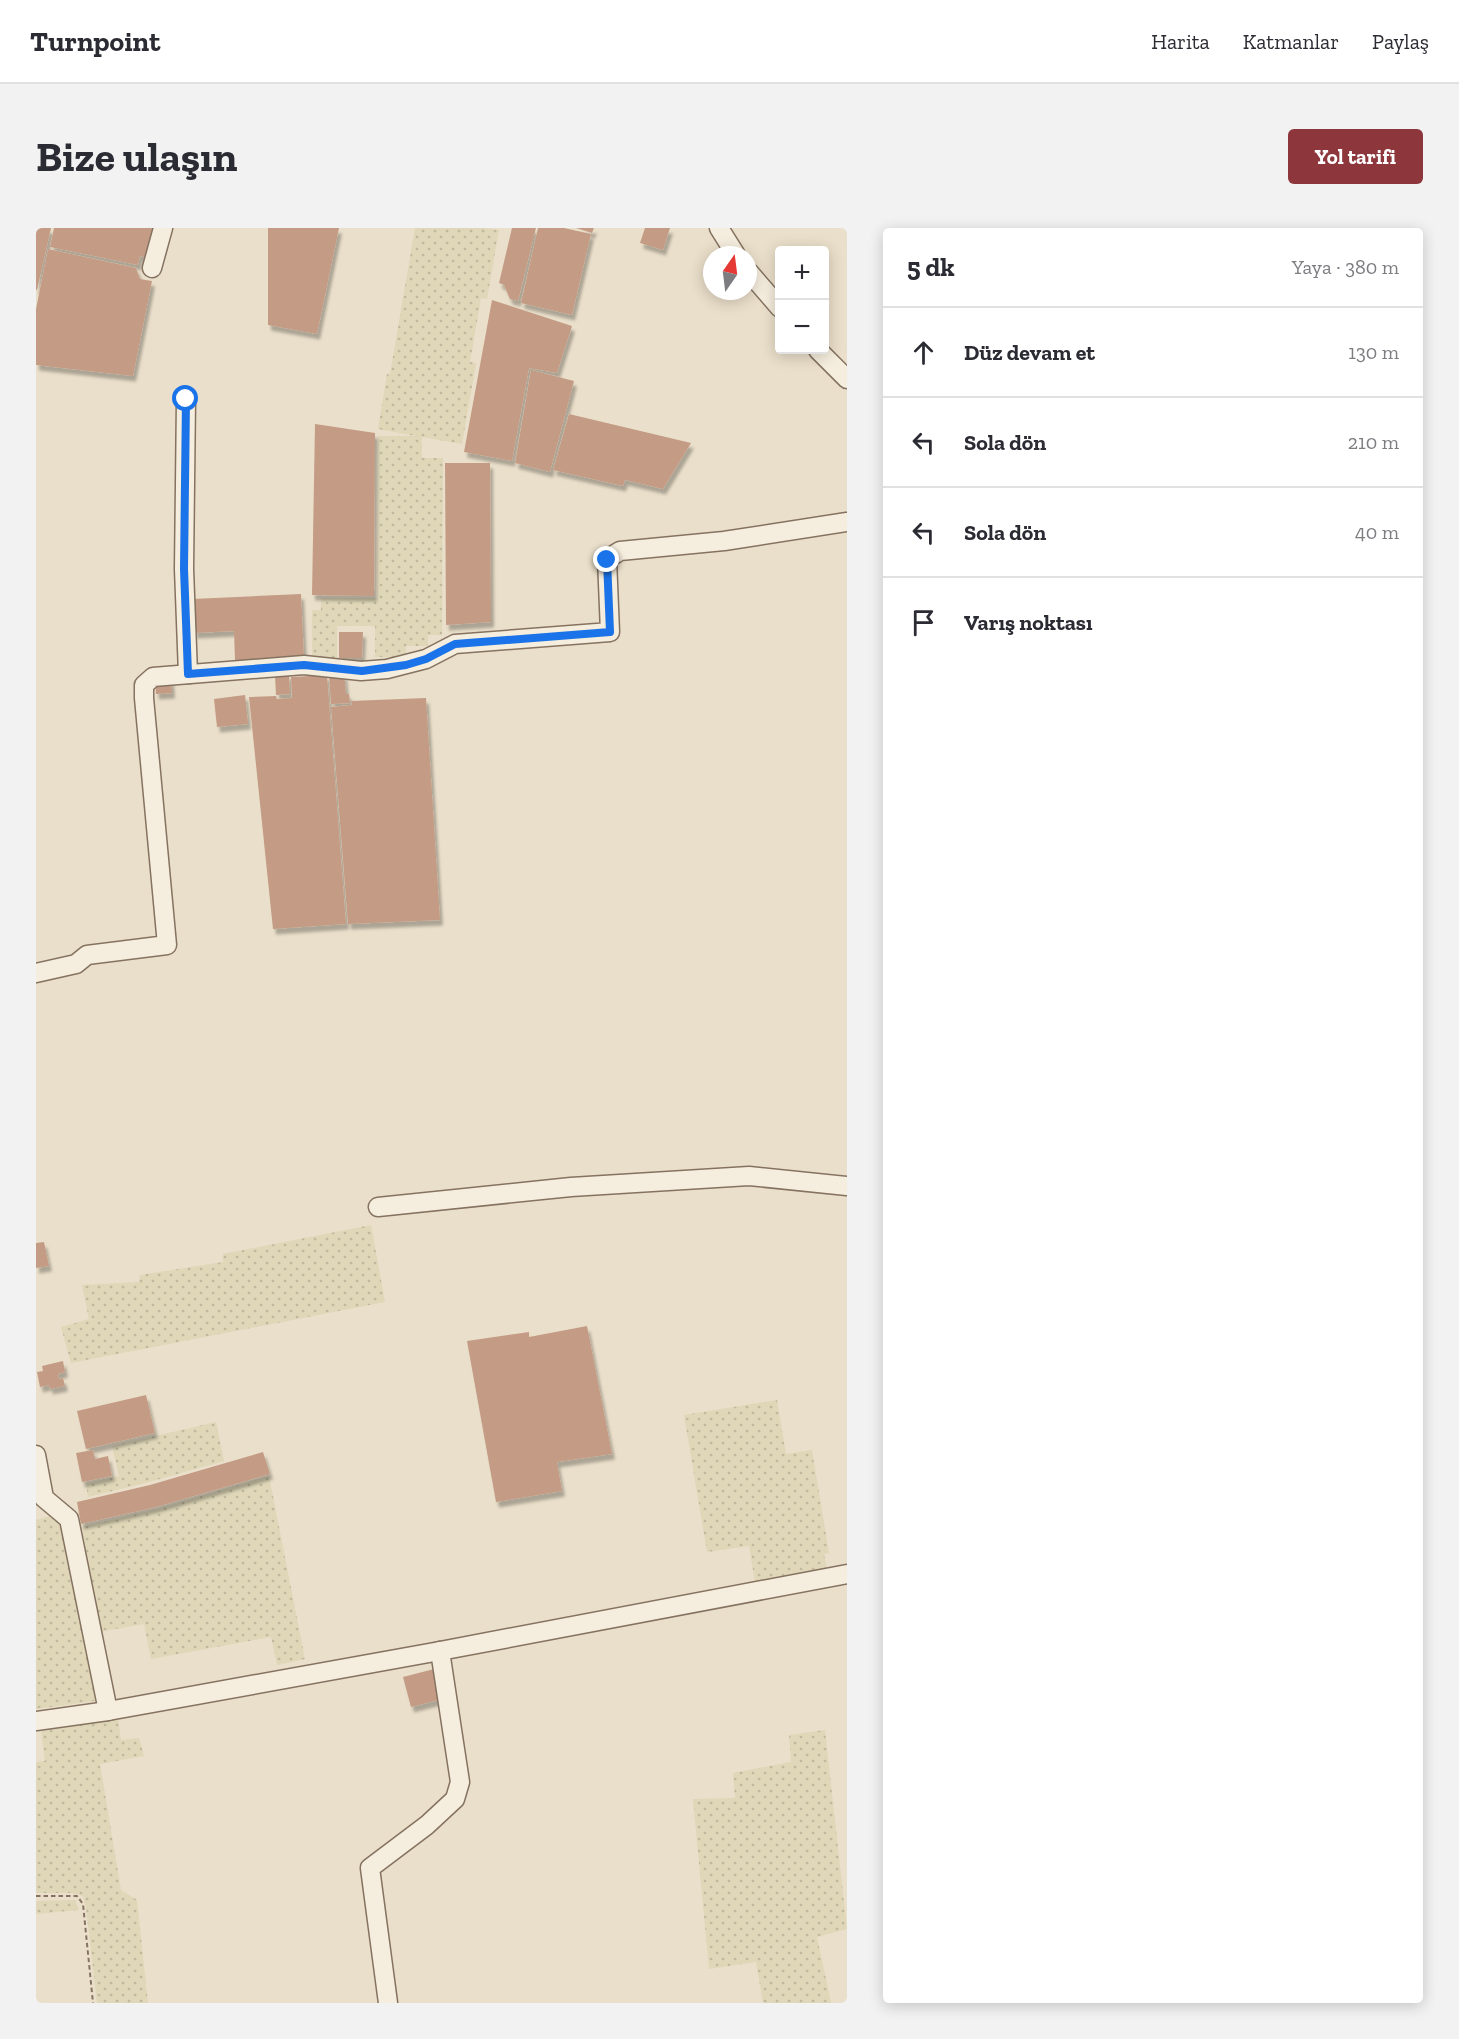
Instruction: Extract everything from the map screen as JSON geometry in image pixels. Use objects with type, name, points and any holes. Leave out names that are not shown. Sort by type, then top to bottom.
[{"type":"street","points":[[152,268],[163,228]]},
{"type":"street","points":[[719,228],[730,246]]},
{"type":"street","points":[[757,281],[775,302]]},
{"type":"street","points":[[822,354],[847,380]]},
{"type":"street","points":[[186,399],[184,569],[188,674]]},
{"type":"street","points":[[36,973],[76,964],[87,955],[167,945],[144,685],[153,677],[304,665],[362,671],[379,670],[426,659],[455,644],[610,632],[607,560],[620,551],[724,541],[847,522]]},
{"type":"street","points":[[378,1207],[571,1187],[749,1176],[847,1186]]},
{"type":"street","points":[[36,1455],[44,1498],[69,1519],[108,1711]]},
{"type":"street","points":[[36,1721],[108,1711],[441,1651],[847,1574]]},
{"type":"street","points":[[388,2003],[370,1868],[427,1825],[455,1799],[460,1782],[441,1651]]},
{"type":"path","points":[[36,1896],[77,1896],[82,1904],[93,2003]]},
{"type":"shaded area","points":[[415,228],[499,230],[487,299],[481,298],[470,362],[476,363],[462,444],[422,437],[422,458],[443,458],[442,635],[428,635],[428,646],[406,646],[406,657],[375,657],[375,626],[337,626],[337,659],[312,659],[312,610],[321,610],[321,598],[377,598],[378,436],[416,436],[378,429],[387,374],[390,374]]},
{"type":"shaded area","points":[[371,1225],[385,1302],[71,1363],[61,1327],[89,1319],[82,1285],[139,1282],[140,1275],[223,1262],[223,1254]]},
{"type":"shaded area","points":[[777,1400],[786,1454],[812,1450],[829,1553],[824,1554],[827,1571],[755,1582],[749,1546],[707,1552],[684,1415]]},
{"type":"shaded area","points":[[216,1422],[224,1461],[88,1497],[86,1484],[119,1476],[112,1446]]},
{"type":"shaded area","points":[[269,1476],[305,1659],[277,1665],[271,1637],[151,1659],[144,1624],[99,1632],[82,1527],[158,1509]]},
{"type":"shaded area","points":[[53,1515],[63,1518],[102,1700],[36,1709],[36,1520]]},
{"type":"shaded area","points":[[118,1718],[121,1740],[139,1738],[144,1756],[100,1764],[121,1890],[137,1900],[148,2003],[97,2003],[83,1896],[71,1893],[36,1893],[36,1762],[45,1761],[41,1731]]},
{"type":"shaded area","points":[[825,1730],[847,1929],[817,1937],[831,2003],[763,2003],[756,1962],[709,1969],[693,1799],[735,1798],[733,1773],[791,1762],[789,1735]]},
{"type":"shaded area","points":[[75,1900],[79,1910],[36,1914],[36,1901]]},
{"type":"building","points":[[36,228],[51,228],[37,290],[36,290]]},
{"type":"building","points":[[54,228],[159,228],[151,259],[140,256],[138,265],[50,247]]},
{"type":"building","points":[[268,228],[339,228],[317,334],[268,325]]},
{"type":"building","points":[[512,228],[536,228],[518,301],[510,299],[504,285],[499,283]]},
{"type":"building","points":[[538,228],[564,228],[591,234],[572,315],[521,303]]},
{"type":"building","points":[[576,228],[594,228],[592,233]]},
{"type":"building","points":[[645,228],[670,228],[663,250],[640,243]]},
{"type":"building","points":[[48,249],[136,268],[140,279],[152,281],[133,376],[36,365],[36,309]]},
{"type":"building","points":[[492,300],[572,326],[557,373],[529,368],[512,461],[464,452]]},
{"type":"building","points":[[531,370],[574,381],[550,472],[515,463]]},
{"type":"building","points":[[569,414],[691,443],[663,489],[625,480],[623,486],[553,470]]},
{"type":"building","points":[[315,424],[375,433],[374,596],[312,595]]},
{"type":"building","points":[[445,463],[490,463],[491,622],[446,625]]},
{"type":"building","points":[[301,594],[304,658],[235,661],[234,631],[194,633],[192,599]]},
{"type":"building","points":[[339,632],[363,632],[362,658],[339,658]]},
{"type":"building","points":[[289,674],[290,694],[276,695],[275,675]]},
{"type":"building","points":[[344,674],[346,694],[349,694],[350,703],[331,704],[329,675]]},
{"type":"building","points":[[327,675],[346,924],[273,929],[249,697],[292,698],[291,677]]},
{"type":"building","points":[[171,679],[172,693],[156,694],[155,681]]},
{"type":"building","points":[[245,695],[248,724],[217,727],[214,699]]},
{"type":"building","points":[[426,698],[440,920],[348,924],[331,707],[352,705],[351,701]]},
{"type":"building","points":[[44,1242],[49,1266],[36,1268],[36,1243]]},
{"type":"building","points":[[587,1326],[612,1454],[557,1462],[562,1491],[496,1502],[467,1341],[529,1332],[529,1337]]},
{"type":"building","points":[[63,1361],[65,1372],[58,1374],[59,1379],[63,1378],[65,1386],[50,1389],[49,1385],[40,1387],[37,1372],[43,1371],[42,1366]]},
{"type":"building","points":[[146,1395],[155,1433],[86,1449],[77,1411]]},
{"type":"building","points":[[93,1450],[95,1459],[108,1456],[112,1476],[82,1482],[76,1453]]},
{"type":"building","points":[[263,1452],[270,1474],[156,1507],[81,1524],[77,1502],[150,1485]]},
{"type":"building","points":[[434,1669],[442,1699],[411,1707],[403,1677]]},
{"type":"route","points":[[186,399],[184,569],[188,674],[304,665],[362,671],[387,669],[426,659],[455,644],[610,632],[607,560]]}]
